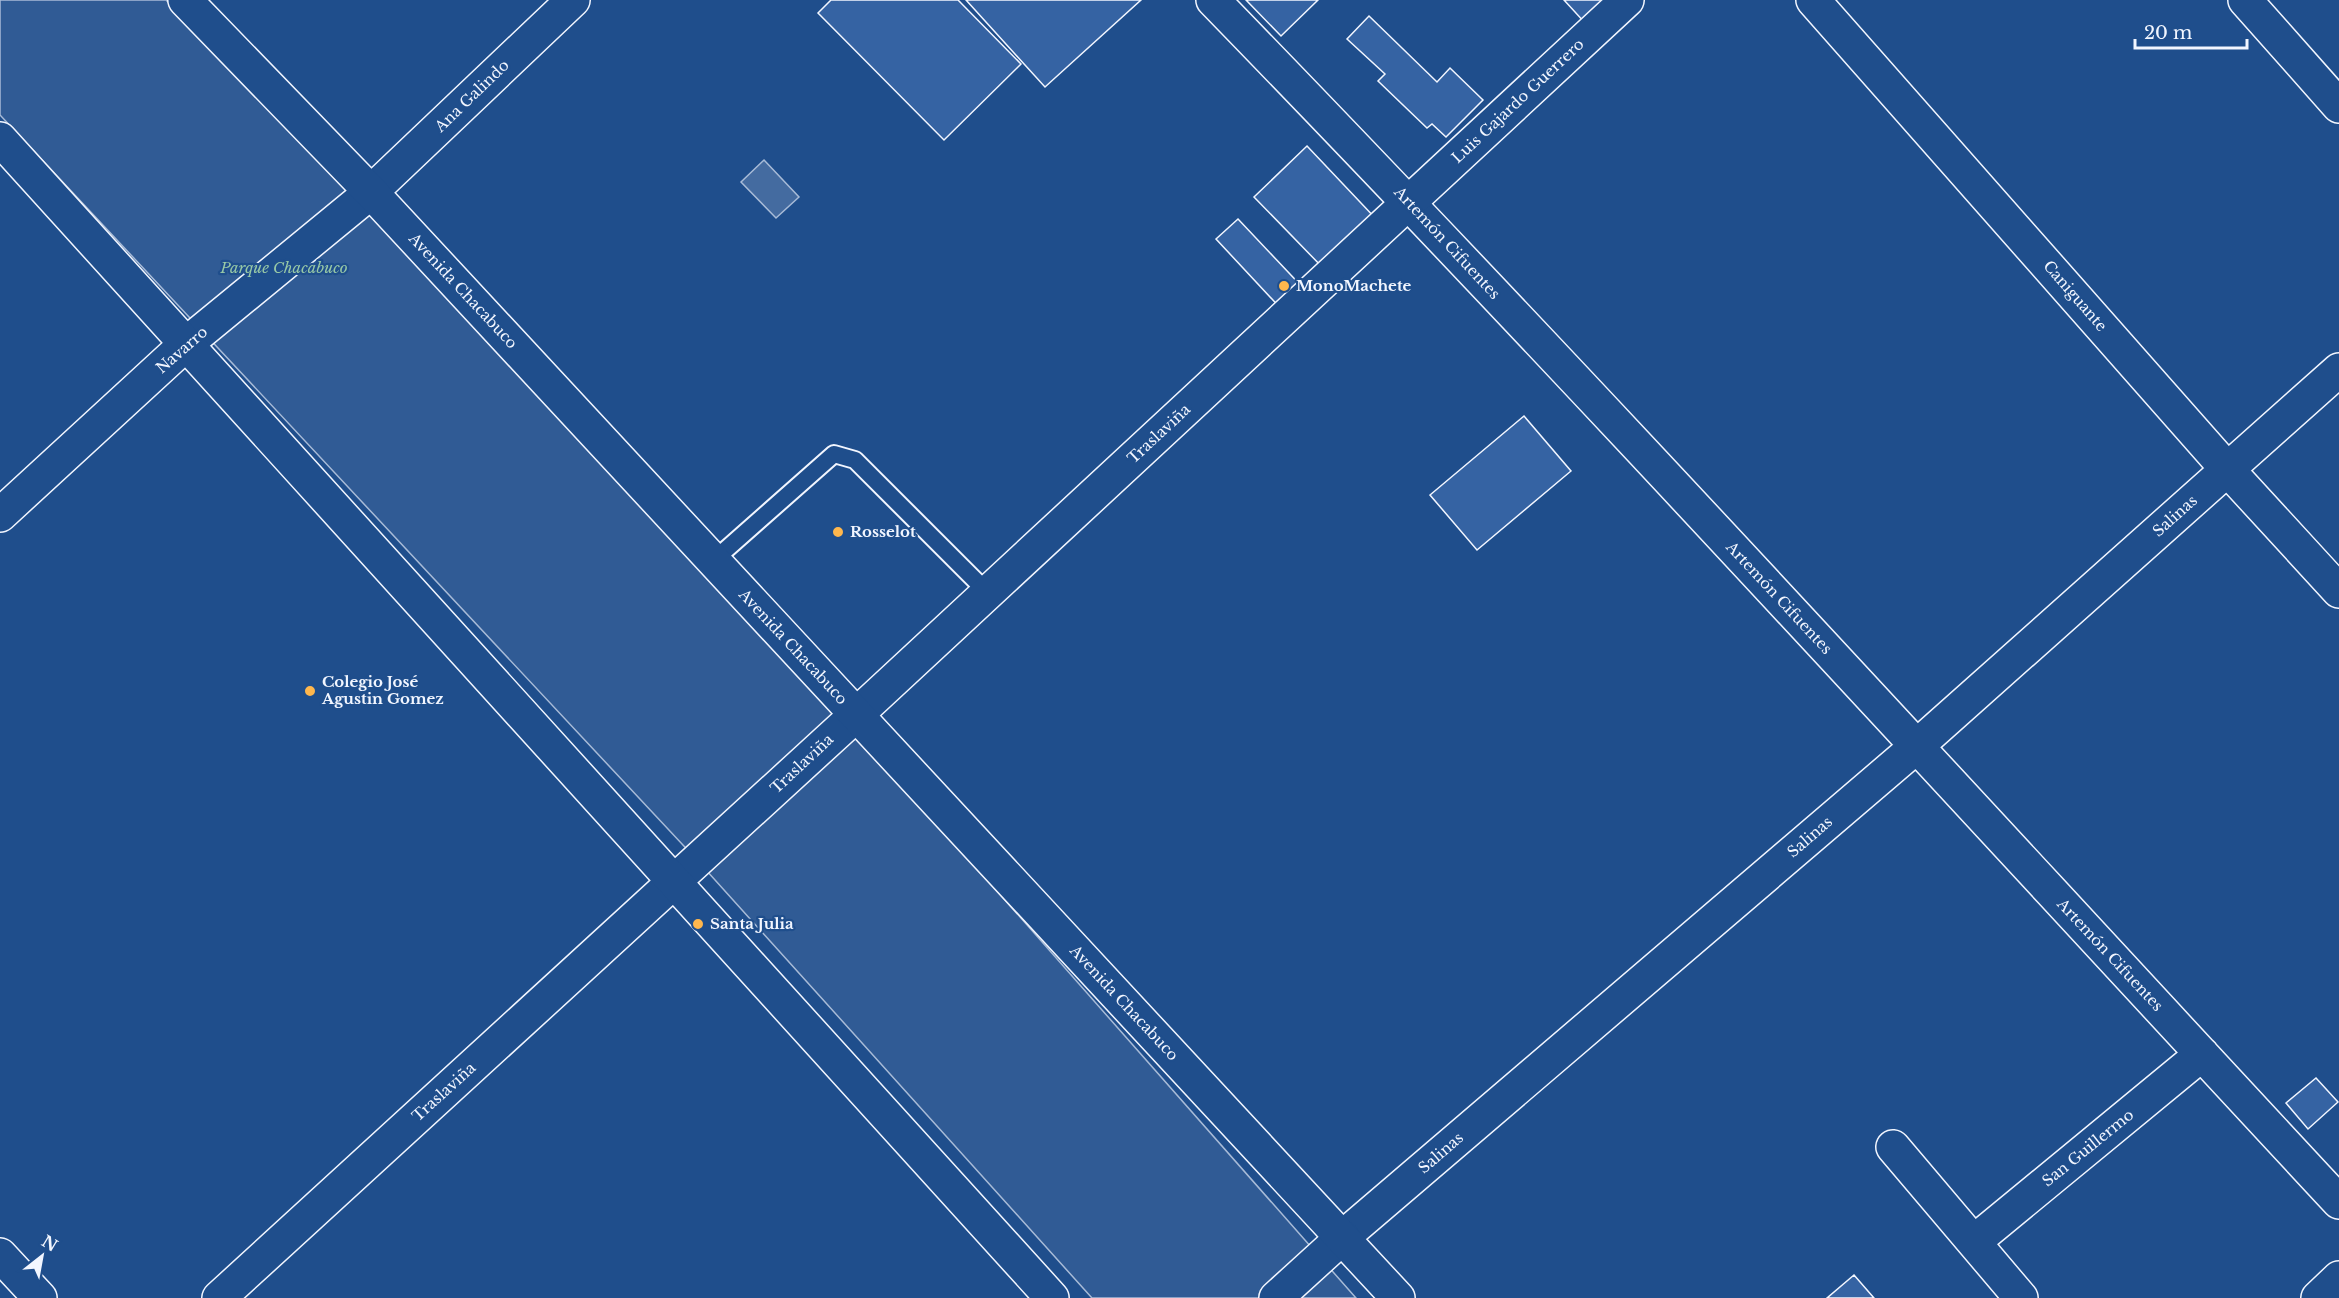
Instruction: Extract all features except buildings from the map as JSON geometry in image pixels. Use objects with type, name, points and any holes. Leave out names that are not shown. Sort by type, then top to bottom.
[{"type":"street","name":"Avenida Chacabuco","points":[[185,0],[371,192],[1398,1298]]},
{"type":"street","name":"Ana Galindo","points":[[371,192],[573,0]]},
{"type":"street","name":"Artemón Cifuentes","points":[[1213,0],[1409,202],[2339,1202]]},
{"type":"street","name":"Luis Gajardo Guerrero","points":[[1409,202],[1628,0]]},
{"type":"street","name":"Caniguante","points":[[1813,0],[2227,469],[2339,591]]},
{"type":"street","points":[[2245,0],[2339,106]]},
{"type":"street","points":[[0,139],[1052,1298]]},
{"type":"street","name":"Navarro","points":[[0,515],[186,344],[371,192]]},
{"type":"street","name":"Traslaviña","points":[[219,1298],[856,715],[1409,202]]},
{"type":"street","name":"Salinas","points":[[1276,1298],[1343,1237],[1917,746],[2339,370]]},
{"type":"street","name":"San Guillermo","points":[[1975,1241],[2202,1054]]},
{"type":"street","points":[[1893,1148],[1975,1241],[2021,1298]]},
{"type":"street","points":[[0,1255],[40,1298]]},
{"type":"street","points":[[2318,1298],[2339,1278]]},
{"type":"lane","points":[[713,561],[834,454],[855,460],[988,593]]},
{"type":"green space","name":"Parque Chacabuco","points":[[0,0],[166,0],[354,193],[848,722],[1356,1298],[1092,1298],[697,860],[0,115]]},
{"type":"shaded area","points":[[764,160],[799,197],[776,218],[741,182]]},
{"type":"place","name":"MonoMachete","points":[[1284,286]]},
{"type":"place","name":"Rosselot","points":[[838,532]]},
{"type":"place","name":"Colegio José Agustin Gomez","points":[[310,691]]},
{"type":"place","name":"Santa Julia","points":[[698,924]]}]
